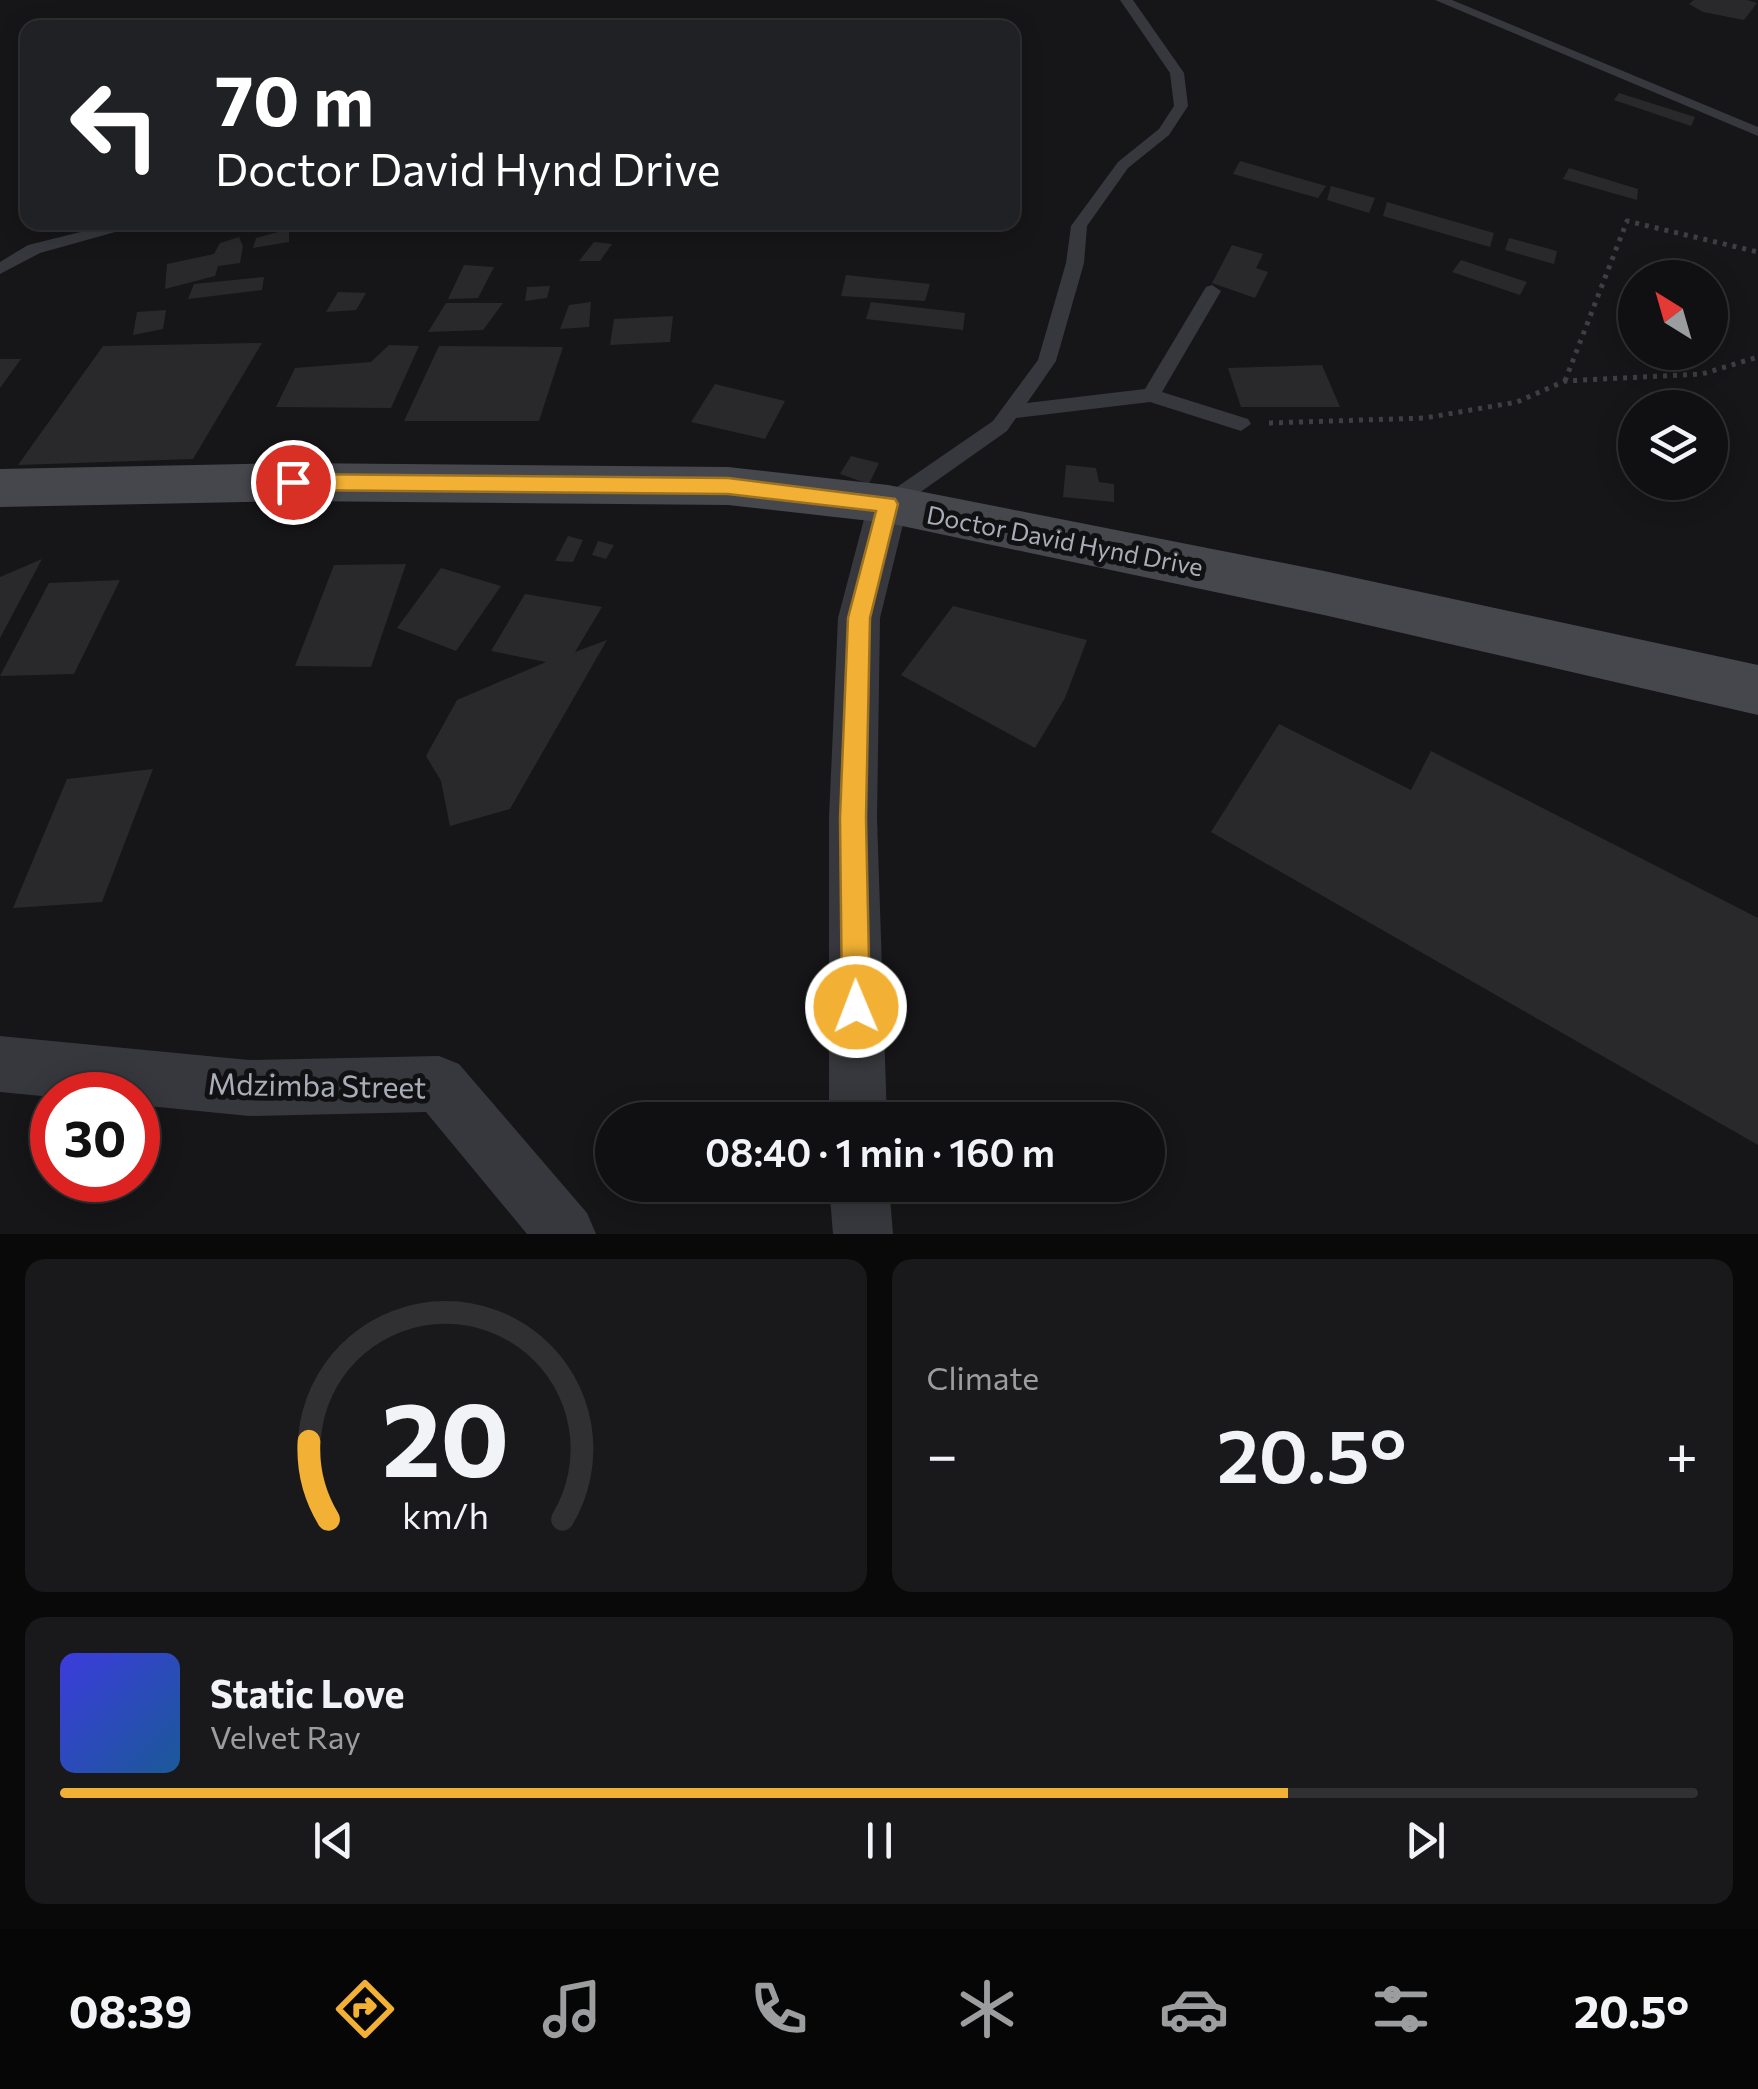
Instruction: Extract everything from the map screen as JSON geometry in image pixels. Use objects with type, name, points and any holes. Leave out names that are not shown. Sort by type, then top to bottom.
[{"type":"main road","name":"Doctor David Hynd Drive","points":[[0,488],[293,482],[728,486],[888,504],[1324,593],[1758,690]]},
{"type":"street","points":[[858,1102],[853,818],[859,618],[888,504]]},
{"type":"street","name":"Mdzimba Street","points":[[0,1064],[248,1088],[439,1084],[566,1234]]},
{"type":"street","points":[[860,1202],[863,1234]]},
{"type":"lane","points":[[888,504],[1000,426],[1046,361],[1075,263],[1079,226],[1123,165],[1164,132],[1181,106],[1177,73],[1126,0]]},
{"type":"lane","points":[[1441,0],[1758,132]]},
{"type":"lane","points":[[0,270],[34,250],[113,230]]},
{"type":"lane","points":[[1151,395],[1212,292]]},
{"type":"lane","points":[[1010,412],[1151,395],[1241,424]]},
{"type":"path","points":[[1565,381],[1627,222],[1758,252]]},
{"type":"path","points":[[1241,424],[1425,418],[1518,402],[1565,381],[1702,374],[1724,371],[1733,364],[1758,357]]},
{"type":"building","points":[[1694,0],[1757,3],[1744,20],[1703,12],[1689,4]]},
{"type":"building","points":[[1619,93],[1695,117],[1691,126],[1614,100]]},
{"type":"building","points":[[1240,161],[1326,186],[1318,198],[1233,174]]},
{"type":"building","points":[[1569,168],[1638,189],[1637,200],[1563,179]]},
{"type":"building","points":[[1331,186],[1375,198],[1369,213],[1327,200]]},
{"type":"building","points":[[1387,202],[1494,233],[1490,247],[1383,216]]},
{"type":"building","points":[[289,230],[289,242],[253,248],[256,238]]},
{"type":"building","points":[[239,237],[243,246],[240,263],[218,266],[215,276],[165,289],[167,264],[214,254],[220,243]]},
{"type":"building","points":[[1509,238],[1557,251],[1554,264],[1505,250]]},
{"type":"building","points":[[594,242],[612,244],[600,261],[579,261]]},
{"type":"building","points":[[1232,245],[1263,254],[1256,268],[1268,272],[1255,298],[1212,283]]},
{"type":"building","points":[[1461,260],[1527,282],[1520,295],[1452,272]]},
{"type":"building","points":[[464,265],[494,267],[478,298],[448,299]]},
{"type":"building","points":[[846,275],[930,284],[925,301],[841,296]]},
{"type":"building","points":[[264,277],[262,290],[188,299],[194,284]]},
{"type":"building","points":[[550,286],[547,298],[525,301],[527,287]]},
{"type":"building","points":[[338,292],[366,293],[356,310],[326,312]]},
{"type":"building","points":[[591,302],[589,327],[560,329],[569,305]]},
{"type":"building","points":[[871,302],[965,313],[963,330],[866,319]]},
{"type":"building","points":[[446,303],[503,303],[483,330],[428,332]]},
{"type":"building","points":[[166,310],[163,329],[133,335],[137,312]]},
{"type":"building","points":[[673,316],[670,342],[610,345],[614,319]]},
{"type":"building","points":[[262,343],[193,459],[18,465],[103,346]]},
{"type":"building","points":[[389,345],[419,346],[391,408],[276,407],[295,368],[371,362]]},
{"type":"building","points":[[439,346],[563,347],[539,421],[404,421]]},
{"type":"building","points":[[0,359],[21,359],[0,388]]},
{"type":"building","points":[[1322,365],[1340,407],[1241,407],[1228,368]]},
{"type":"building","points":[[715,384],[785,401],[765,439],[691,422]]},
{"type":"building","points":[[851,456],[879,463],[869,484],[840,474]]},
{"type":"building","points":[[1066,465],[1096,468],[1099,482],[1114,484],[1114,502],[1063,497]]},
{"type":"building","points":[[568,536],[583,540],[573,562],[555,561]]},
{"type":"building","points":[[598,541],[614,545],[606,559],[592,555]]},
{"type":"building","points":[[42,559],[0,638],[0,577]]},
{"type":"building","points":[[406,564],[371,667],[295,666],[334,565]]},
{"type":"building","points":[[441,568],[501,586],[456,651],[397,628]]},
{"type":"building","points":[[120,580],[74,674],[0,676],[49,583]]},
{"type":"building","points":[[525,594],[602,607],[575,652],[607,640],[510,809],[450,826],[441,781],[426,756],[457,700],[546,662],[491,651]]},
{"type":"building","points":[[953,606],[1087,640],[1065,698],[1035,748],[901,675]]},
{"type":"building","points":[[1279,724],[1411,790],[1431,751],[1758,918],[1758,1145],[1211,832]]},
{"type":"building","points":[[153,769],[102,902],[13,908],[67,779]]},
{"type":"route","points":[[293,482],[728,486],[888,504],[859,618],[853,818],[856,1007]]}]
